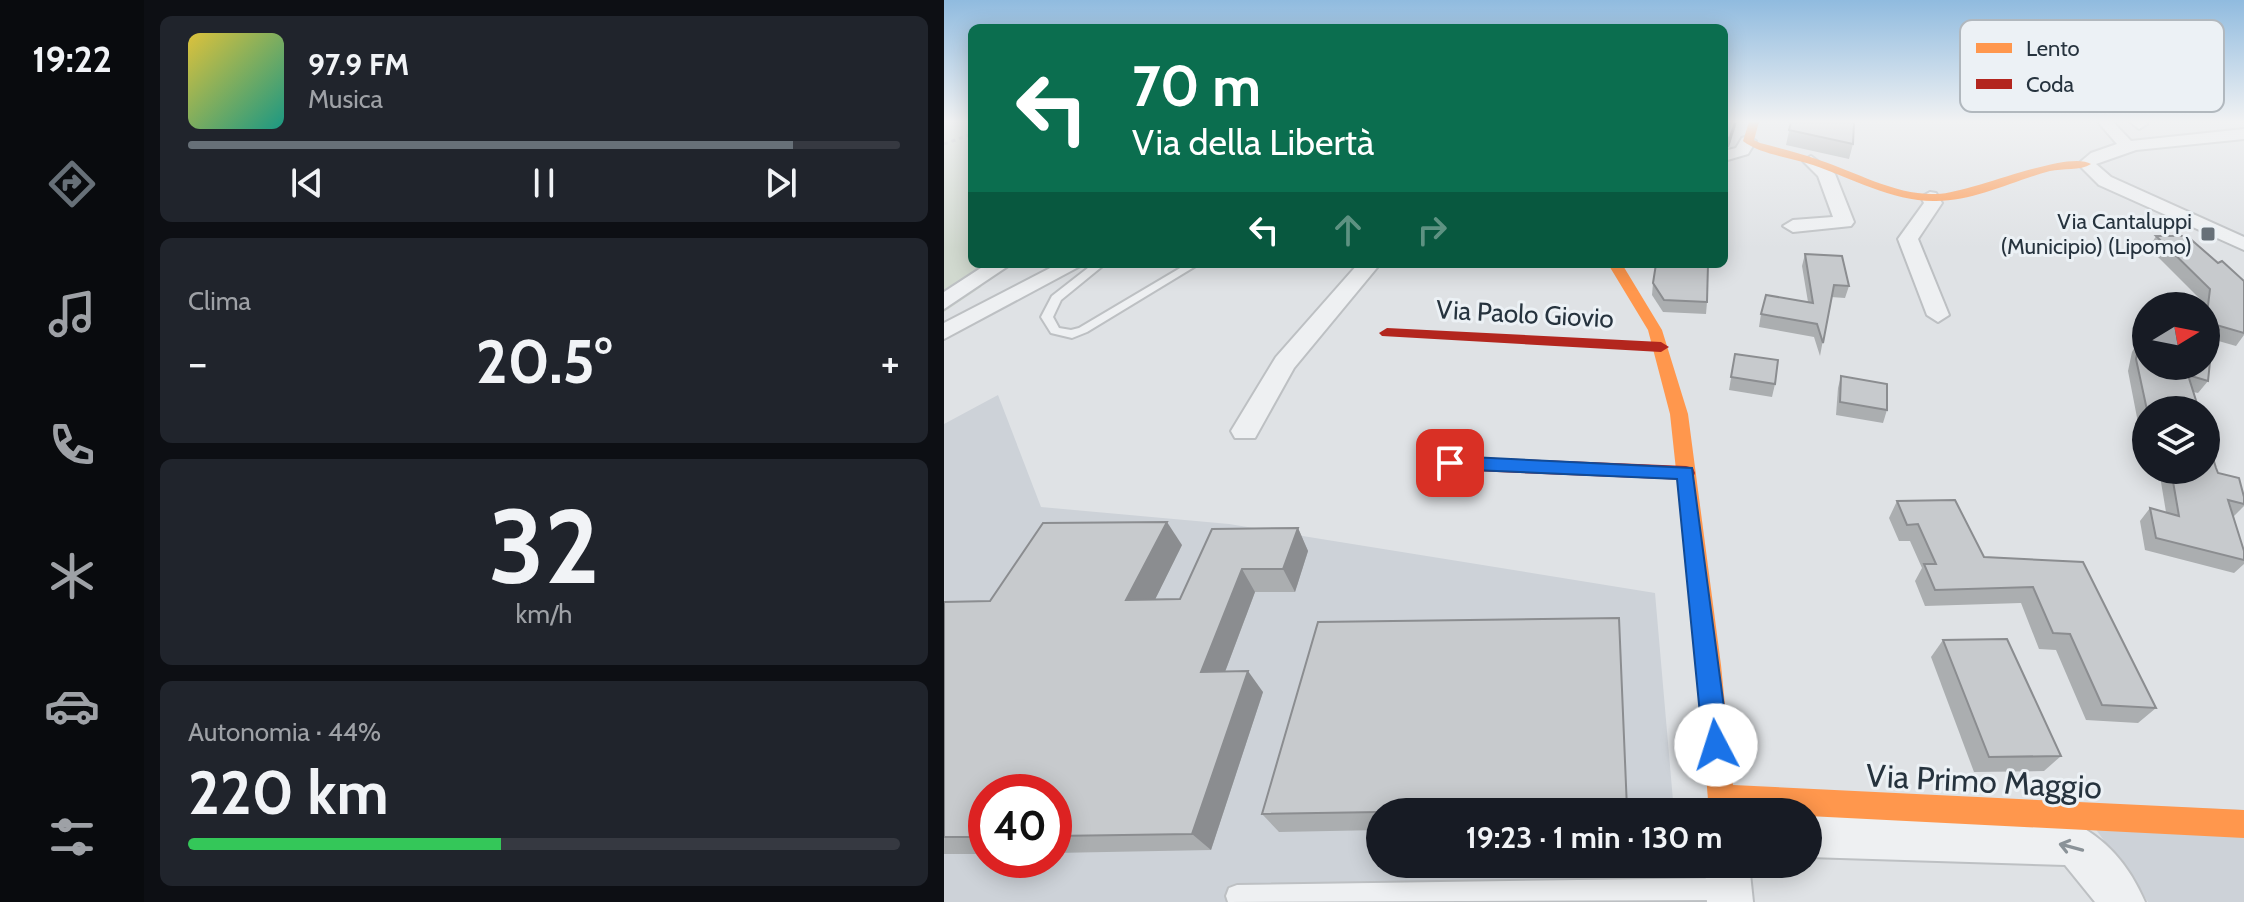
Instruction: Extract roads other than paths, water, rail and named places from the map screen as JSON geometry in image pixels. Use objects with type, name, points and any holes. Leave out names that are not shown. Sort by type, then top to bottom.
[{"type":"street","points":[[1793,226],[1844,222],[1826,174],[1815,164]]},
{"type":"street","points":[[1819,164],[1887,190],[1930,197],[1968,192],[2041,168],[2085,164]]},
{"type":"street","points":[[2086,164],[2109,183],[2244,244]]},
{"type":"street","points":[[1930,197],[1933,203],[1908,239],[1916,270],[1924,278],[1938,315]]},
{"type":"street","points":[[944,302],[995,268]]},
{"type":"street","points":[[945,331],[1066,268]]},
{"type":"street","points":[[1245,431],[1259,401],[1301,338],[1366,268]]},
{"type":"street","points":[[1617,268],[1629,292],[1649,319],[1673,385],[1686,473],[1720,798]]},
{"type":"street","name":"Via Paolo Giovio","points":[[1387,333],[1661,347]]},
{"type":"street","points":[[1450,463],[1686,473]]},
{"type":"street","name":"Via Primo Maggio","points":[[1822,809],[2244,824]]},
{"type":"street","points":[[1822,836],[2071,844],[2088,855],[2122,902]]},
{"type":"lane","points":[[1095,268],[1056,298],[1047,317],[1055,331],[1072,334],[1083,330],[1187,268]]},
{"type":"lane","points":[[1237,896],[1728,885]]},
{"type":"place","name":"Via Cantaluppi (Municipio) (Lipomo)","points":[[2208,234]]}]
